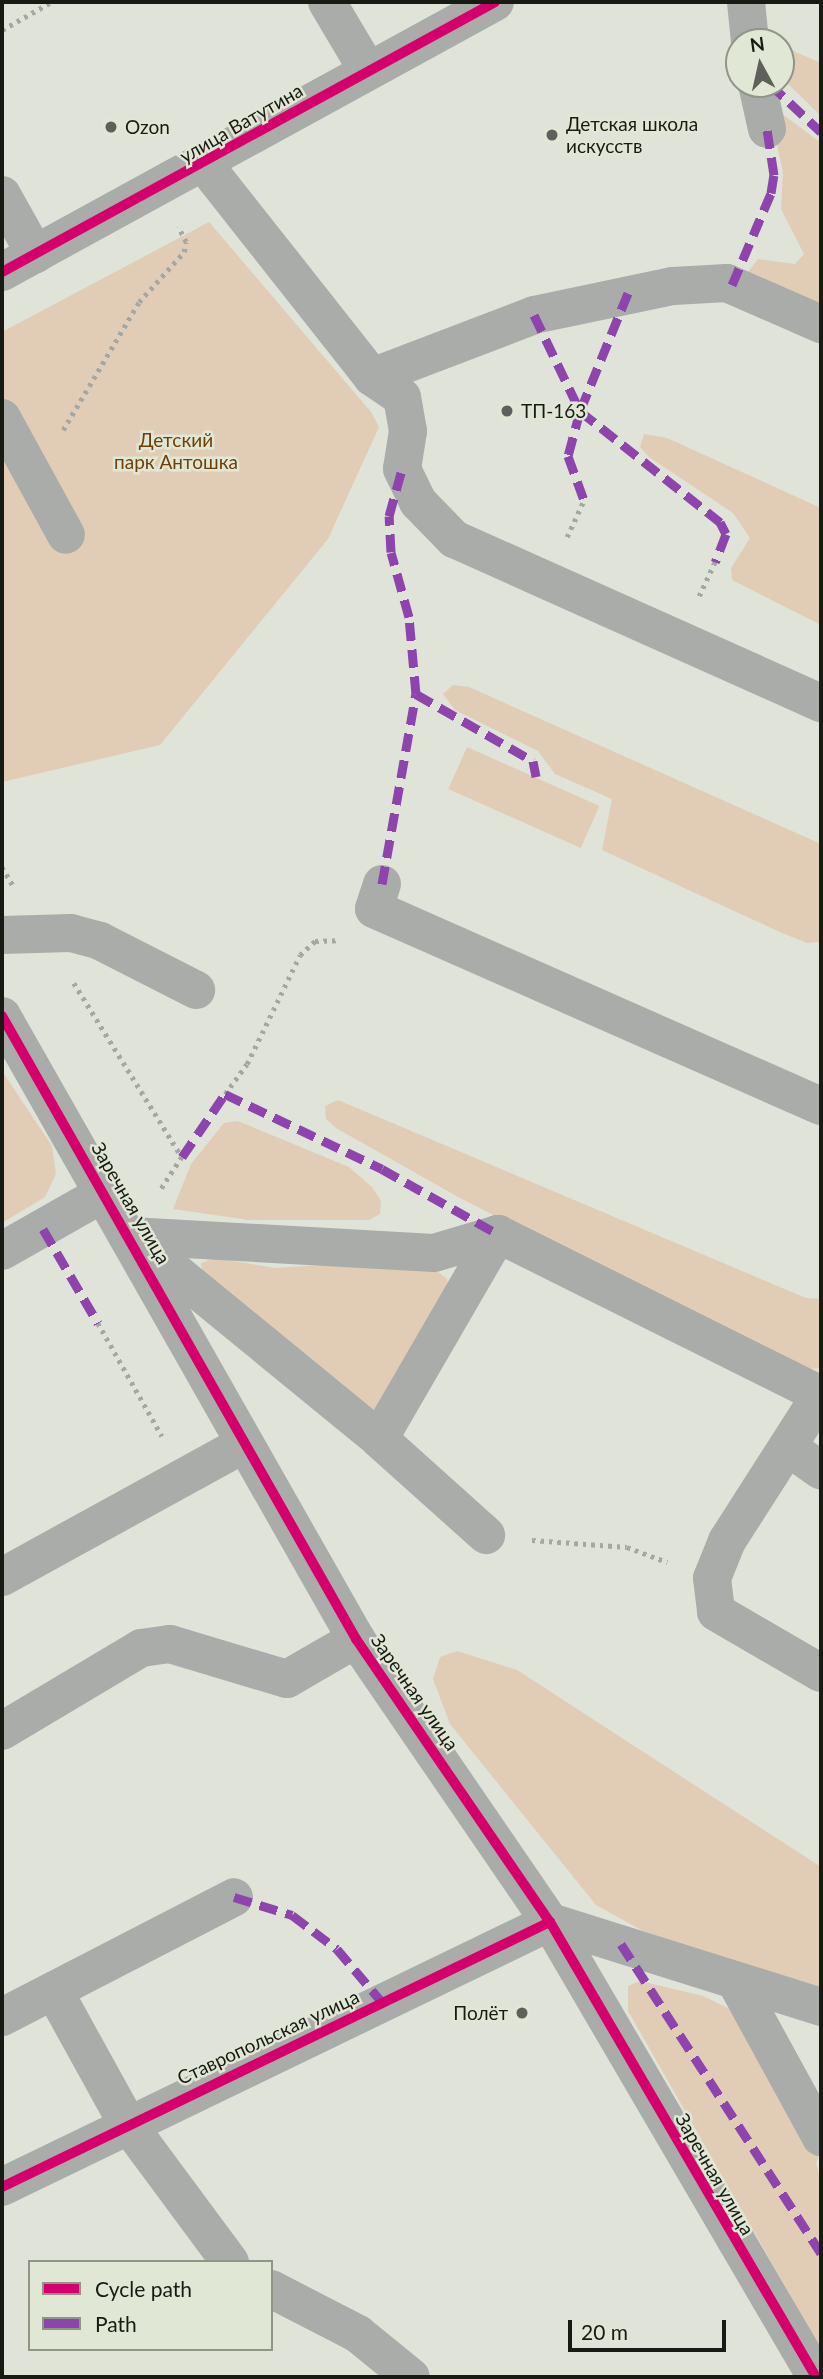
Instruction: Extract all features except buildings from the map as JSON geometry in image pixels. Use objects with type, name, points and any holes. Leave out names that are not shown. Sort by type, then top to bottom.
[{"type":"street","points":[[327,2],[368,71]]},
{"type":"street","name":"улица Ватутина","points":[[2,272],[153,193],[495,2]]},
{"type":"street","points":[[746,2],[749,28]]},
{"type":"street","points":[[760,98],[767,129]]},
{"type":"street","points":[[204,164],[372,377],[402,397],[408,431],[402,470],[418,502],[454,539],[821,703]]},
{"type":"street","points":[[2,195],[35,254]]},
{"type":"street","points":[[372,377],[534,315],[673,286],[727,283],[821,324]]},
{"type":"street","points":[[2,418],[66,535]]},
{"type":"street","points":[[378,896],[821,1106]]},
{"type":"street","points":[[2,935],[41,930],[100,941],[196,990]]},
{"type":"street","name":"Заречная улица","points":[[2,1016],[106,1192],[244,1444],[356,1639],[550,1922],[816,2377]]},
{"type":"street","points":[[2,1251],[106,1192]]},
{"type":"street","points":[[379,1439],[498,1234]]},
{"type":"street","points":[[131,1236],[434,1253],[498,1234],[821,1395],[727,1541],[712,1578],[716,1612],[821,1673]]},
{"type":"street","points":[[131,1236],[379,1439],[486,1535]]},
{"type":"street","points":[[2,1577],[244,1444]]},
{"type":"street","points":[[789,1448],[821,1469]]},
{"type":"street","points":[[2,1731],[141,1648],[170,1644],[288,1679],[356,1639]]},
{"type":"street","points":[[2,2017],[234,1897]]},
{"type":"street","points":[[550,1922],[821,2007]]},
{"type":"street","name":"Ставропольская улица","points":[[2,2187],[127,2123],[550,1922]]},
{"type":"street","points":[[736,1982],[821,2137]]},
{"type":"street","points":[[54,1991],[127,2123],[229,2260]]},
{"type":"street","points":[[273,2290],[358,2334],[411,2377]]},
{"type":"path","points":[[2,30],[51,2]]},
{"type":"path","points":[[36,477],[139,302],[184,252],[185,237],[153,193]]},
{"type":"path","points":[[2,866],[14,886]]},
{"type":"path","points":[[225,1094],[247,1064],[300,954],[327,937],[359,939],[378,896]]},
{"type":"path","points":[[41,930],[182,1157]]},
{"type":"path","points":[[97,1323],[142,1401]]},
{"type":"path","points":[[486,1535],[627,1547],[712,1578]]},
{"type":"green space","points":[[795,52],[821,63],[821,116],[795,91]]},
{"type":"green space","points":[[781,113],[821,143],[821,315],[745,276],[758,259],[795,264],[804,254],[781,209],[783,173],[773,125]]},
{"type":"green space","name":"Детский парк Антошка","points":[[209,222],[371,412],[379,427],[328,539],[160,745],[2,782],[2,332]]},
{"type":"green space","points":[[644,434],[667,438],[821,508],[821,625],[732,580],[731,568],[750,538],[733,513],[649,457],[640,447]]},
{"type":"green space","points":[[453,685],[469,687],[821,844],[821,942],[807,943],[782,933],[602,850],[612,799],[555,774],[538,751],[455,710],[443,694]]},
{"type":"green space","points":[[467,747],[599,806],[581,848],[448,789]]},
{"type":"green space","points":[[2,1071],[52,1146],[56,1174],[45,1197],[2,1223]]},
{"type":"green space","points":[[338,1100],[806,1298],[821,1299],[821,1368],[807,1369],[722,1331],[460,1198],[336,1128],[326,1119],[325,1106]]},
{"type":"green space","points":[[238,1121],[349,1167],[372,1187],[381,1201],[380,1214],[369,1220],[249,1220],[173,1209],[191,1164],[224,1123]]},
{"type":"green space","points":[[214,1258],[276,1268],[338,1264],[433,1268],[447,1279],[450,1295],[383,1406],[373,1411],[202,1271],[201,1263]]},
{"type":"green space","points":[[457,1651],[517,1670],[821,1867],[821,1990],[643,1931],[596,1905],[450,1724],[433,1679],[440,1657]]},
{"type":"green space","points":[[640,1981],[703,1996],[736,2012],[821,2151],[816,2163],[821,2181],[821,2349],[628,2011],[628,1986]]},
{"type":"marked path","points":[[785,98],[821,132]]},
{"type":"marked path","points":[[732,285],[771,193],[774,175],[767,129]]},
{"type":"marked path","points":[[628,293],[580,411],[720,522],[726,534],[715,562]]},
{"type":"marked path","points":[[534,315],[580,411],[568,456],[584,500]]},
{"type":"marked path","points":[[382,884],[416,694],[409,617],[391,552],[389,516],[402,469]]},
{"type":"marked path","points":[[416,694],[533,761],[536,777]]},
{"type":"marked path","points":[[182,1157],[225,1094],[382,1169],[498,1234]]},
{"type":"marked path","points":[[43,1229],[98,1323]]},
{"type":"marked path","points":[[234,1897],[292,1915],[337,1949],[382,2002]]},
{"type":"marked path","points":[[621,1944],[821,2253]]},
{"type":"cycle path","points":[[2,272],[495,2]]},
{"type":"cycle path","points":[[2,1016],[356,1639],[550,1922],[816,2377]]},
{"type":"cycle path","points":[[2,2187],[550,1922]]},
{"type":"place","name":"Ozon","points":[[111,127]]},
{"type":"place","name":"Детская школа искусств","points":[[552,135]]},
{"type":"place","name":"ТП-163","points":[[507,411]]},
{"type":"place","name":"Полёт","points":[[522,2013]]}]
